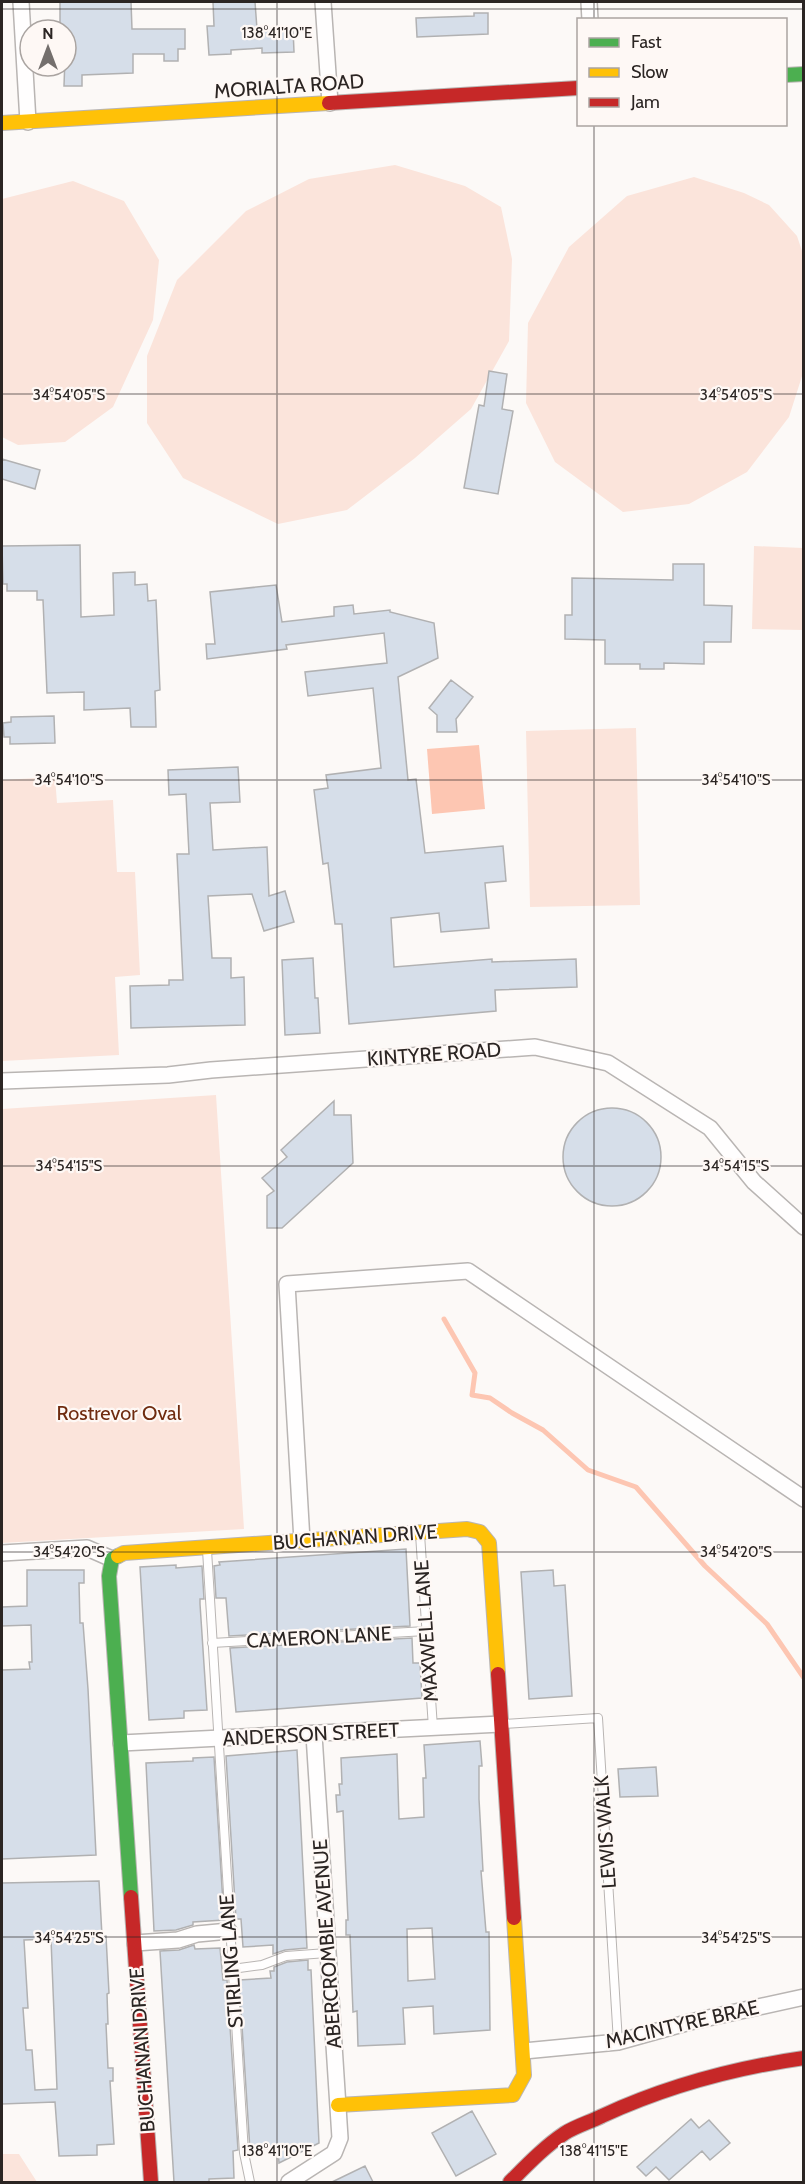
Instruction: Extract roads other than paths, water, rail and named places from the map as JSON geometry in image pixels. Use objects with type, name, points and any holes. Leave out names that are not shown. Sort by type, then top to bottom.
[{"type":"street","points":[[21,2],[28,122]]},
{"type":"street","points":[[323,2],[330,103]]},
{"type":"street","points":[[589,2],[590,18]]},
{"type":"street","points":[[787,75],[804,74]]},
{"type":"street","name":"MORIALTA ROAD","points":[[2,123],[577,88]]},
{"type":"street","name":"KINTYRE ROAD","points":[[2,1081],[168,1076],[211,1070],[535,1047],[608,1063],[710,1128],[754,1182],[804,1227]]},
{"type":"street","points":[[302,1541],[287,1284],[468,1271],[804,1499]]},
{"type":"street","name":"BUCHANAN DRIVE","points":[[151,2182],[109,1576],[112,1559],[124,1553],[467,1529],[480,1532],[489,1543],[524,2075],[513,2095],[338,2105]]},
{"type":"street","points":[[2,1553],[87,1548],[112,1559]]},
{"type":"street","name":"ANDERSON STREET","points":[[121,1743],[501,1724]]},
{"type":"street","name":"ABERCROMBIE AVENUE","points":[[289,2182],[334,2153],[340,2138],[314,1735]]},
{"type":"street","points":[[135,1943],[178,1940],[197,1934],[229,1931]]},
{"type":"street","name":"MACINTYRE BRAE","points":[[524,2051],[618,2042],[690,2022],[804,1997]]},
{"type":"street","points":[[510,2182],[561,2135],[631,2102],[686,2082],[763,2063],[804,2058]]},
{"type":"lane","name":"MAXWELL LANE","points":[[420,1533],[433,1728]]},
{"type":"lane","name":"STIRLING LANE","points":[[206,1547],[244,2153],[250,2182]]},
{"type":"lane","name":"CAMERON LANE","points":[[212,1643],[426,1631]]},
{"type":"lane","name":"LEWIS WALK","points":[[501,1724],[598,1718],[618,2042]]},
{"type":"lane","points":[[232,1969],[262,1965],[286,1956],[327,1953]]},
{"type":"waterway","points":[[444,1319],[475,1373],[472,1395],[490,1398],[543,1430],[588,1470],[636,1487],[705,1566],[767,1624],[804,1678]]},
{"type":"park label","name":"Rostrevor Oval","points":[[119,1413]]}]
